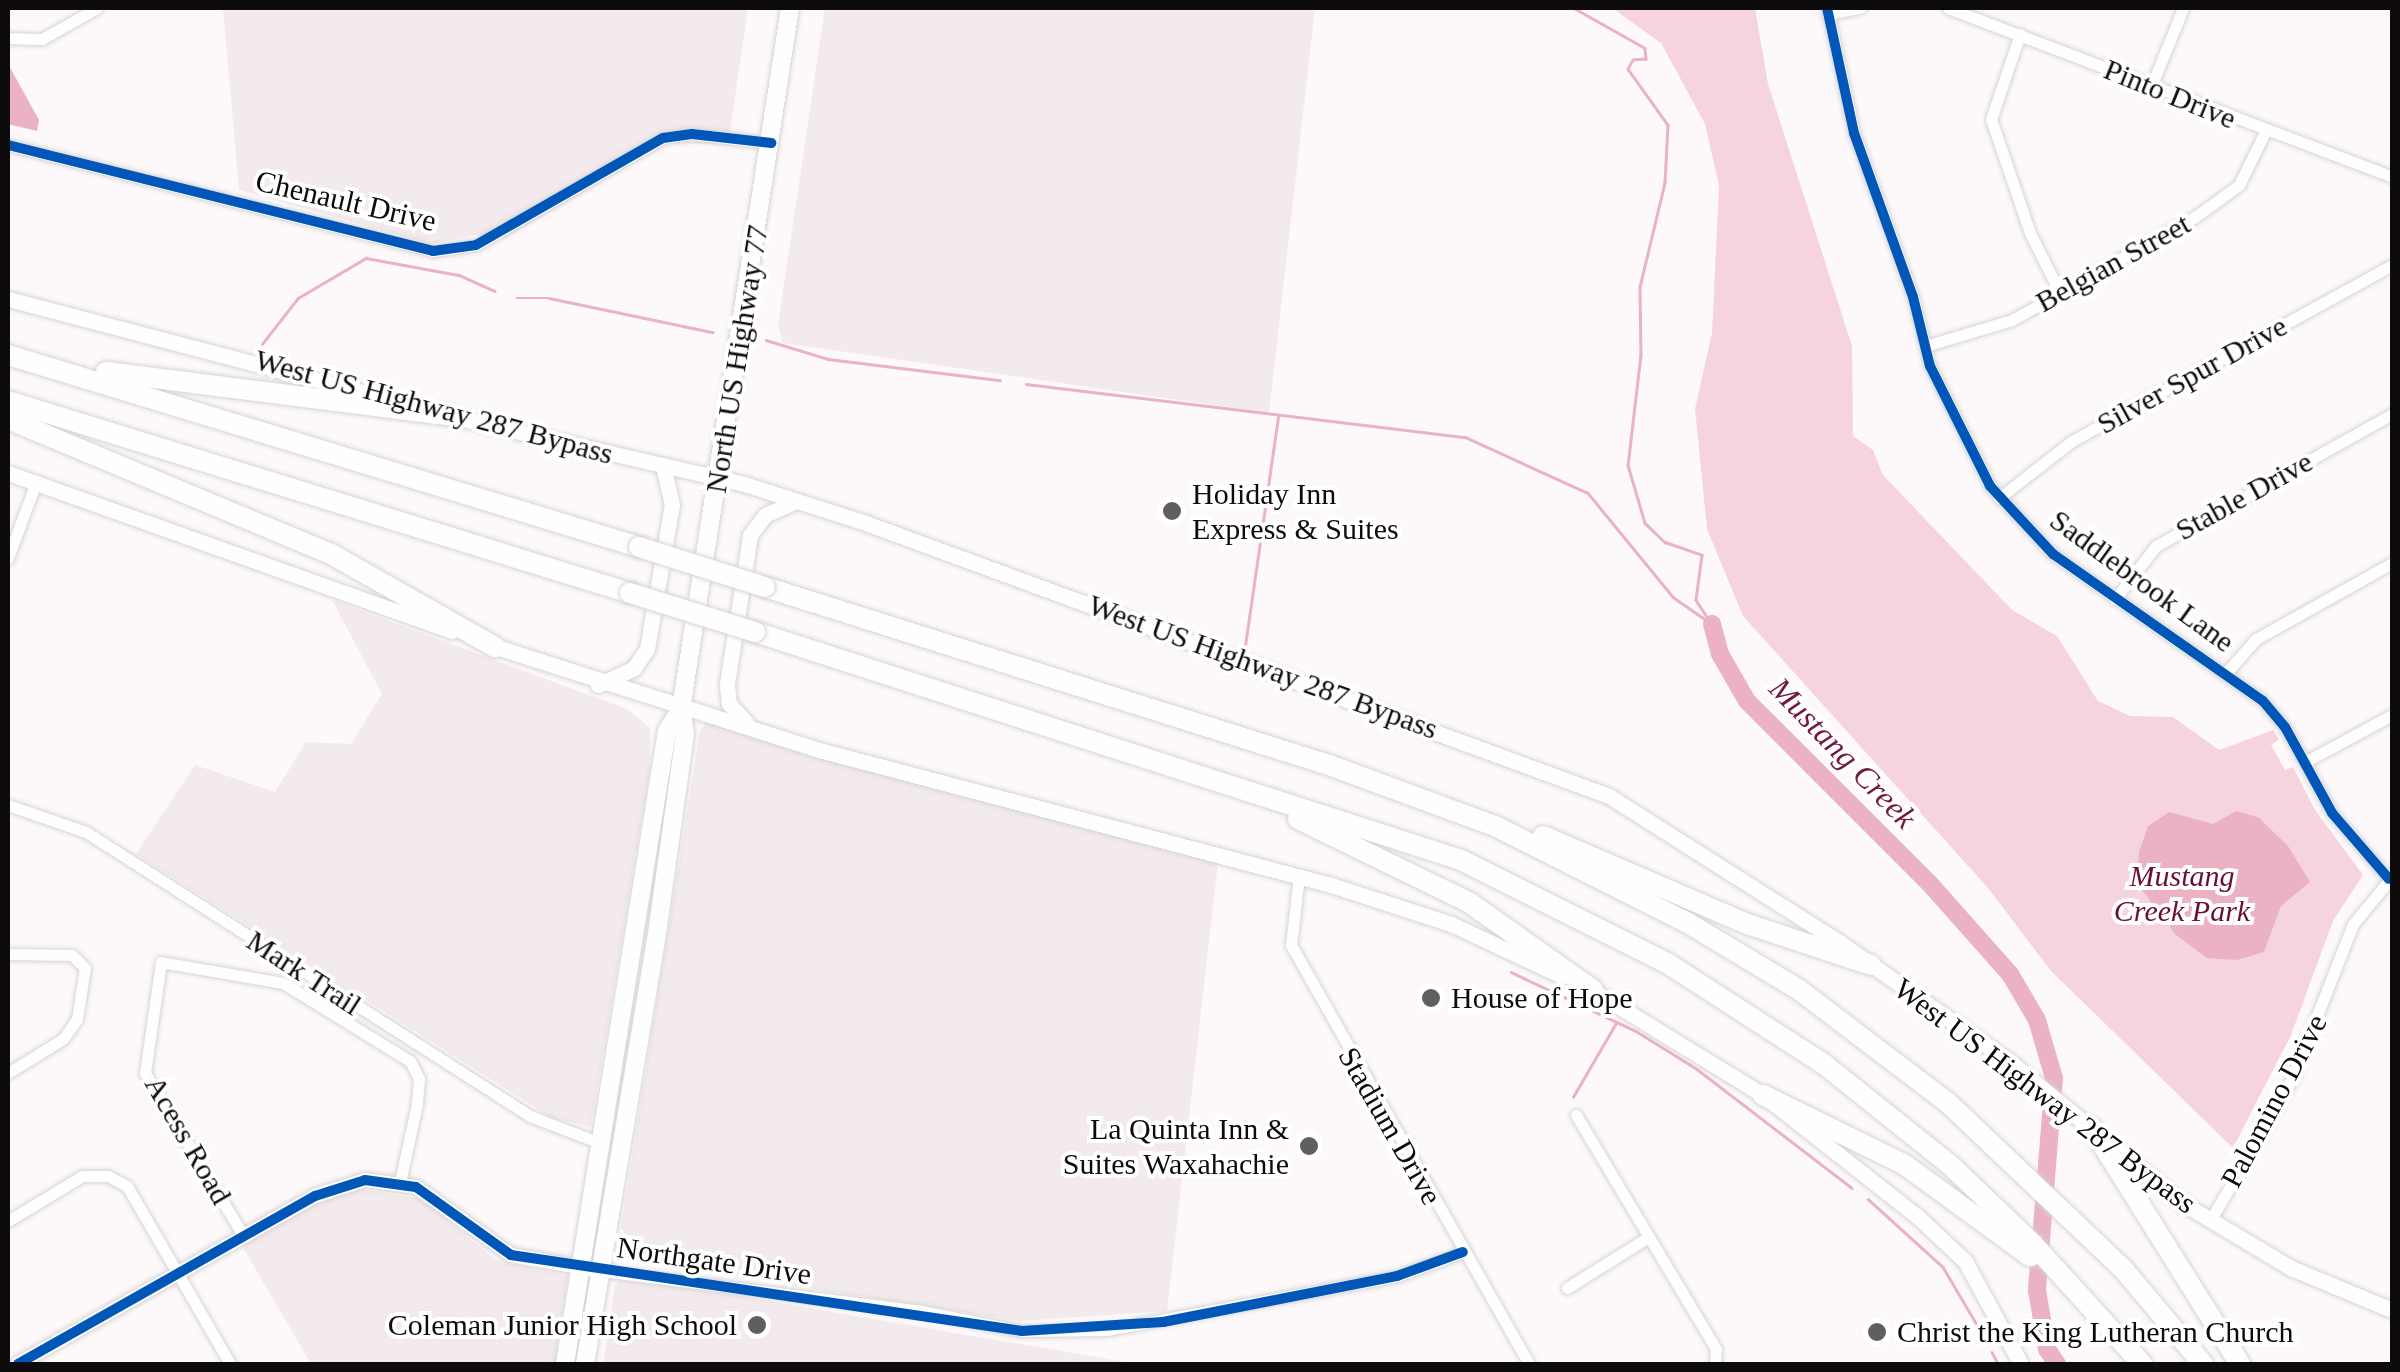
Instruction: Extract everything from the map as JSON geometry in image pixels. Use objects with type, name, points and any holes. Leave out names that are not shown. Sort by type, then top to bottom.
[{"type":"highway","points":[[8,347],[127,378],[446,416]]},
{"type":"highway","points":[[8,356],[639,547],[1329,764],[1471,817],[1688,923],[1798,990],[1997,1146],[2076,1223],[2203,1364]]},
{"type":"highway","points":[[8,401],[755,632],[1461,860],[1668,963],[1825,1065],[2078,1293],[2142,1364]]},
{"type":"highway","points":[[8,419],[331,554],[495,648]]},
{"type":"highway","points":[[1228,784],[1470,903],[1593,990]]},
{"type":"highway","points":[[1471,817],[1515,824],[1750,925],[1871,965]]},
{"type":"highway","points":[[1764,1095],[1904,1165],[1994,1217]]},
{"type":"highway","points":[[2088,1125],[2240,1364]]},
{"type":"main road","name":"North US Highway 77","points":[[565,1364],[592,1270],[636,1061],[685,734],[680,710],[790,8]]},
{"type":"main road","name":"West US Highway 287 Bypass","points":[[8,299],[283,366],[446,416],[664,465],[797,501],[984,562],[1609,796],[1871,965],[2009,1061],[2210,1220],[2292,1268],[2392,1310]]},
{"type":"main road","points":[[598,685],[634,668],[647,649],[672,505],[664,465]]},
{"type":"main road","points":[[8,473],[598,685],[680,710],[750,724],[819,750],[1299,876],[1451,924],[1593,990],[1764,1095],[1965,1262],[2021,1364]]},
{"type":"main road","points":[[750,724],[733,711],[727,694],[750,535],[765,515],[797,501]]},
{"type":"main road","name":"North US Highway 77","points":[[585,1364],[600,1143],[667,731],[680,710]]},
{"type":"main road","points":[[615,1054],[636,1061]]},
{"type":"street","points":[[8,38],[42,39],[97,8]]},
{"type":"street","points":[[1828,11],[1860,8]]},
{"type":"street","name":"Pinto Drive","points":[[1948,8],[2265,132],[2392,177]]},
{"type":"street","points":[[2151,88],[2182,8]]},
{"type":"street","name":"Saddlebrook Lane","points":[[1828,11],[1854,133],[1925,346],[1954,420],[1999,498],[2044,546],[2226,673],[2276,715],[2339,823],[2391,878]]},
{"type":"street","points":[[2020,34],[1991,119],[2030,233],[2060,291]]},
{"type":"street","name":"Belgian Street","points":[[1925,346],[1970,338],[2195,217],[2238,185],[2265,132]]},
{"type":"street","name":"Chenault Drive","points":[[8,144],[433,252],[476,245],[663,138],[698,134],[771,143]]},
{"type":"street","name":"Silver Spur Drive","points":[[1999,498],[2072,441],[2392,265]]},
{"type":"street","name":"Stable Drive","points":[[2115,598],[2156,546],[2392,414]]},
{"type":"street","points":[[8,558],[36,482]]},
{"type":"street","points":[[2226,673],[2256,639],[2392,564]]},
{"type":"street","points":[[2304,762],[2392,715]]},
{"type":"street","name":"Mark Trail","points":[[8,805],[86,832],[481,1086],[560,1132],[600,1143]]},
{"type":"street","name":"Stadium Drive","points":[[1299,876],[1291,945],[1529,1364]]},
{"type":"street","name":"Palomino Drive","points":[[2210,1220],[2299,1066],[2354,924],[2391,878]]},
{"type":"street","points":[[8,954],[72,955],[85,968],[77,1018],[63,1039],[8,1073]]},
{"type":"street","name":"Acess Road","points":[[243,1235],[145,1073],[161,962],[282,983],[410,1061],[418,1078],[417,1104],[400,1182]]},
{"type":"street","points":[[1576,1114],[1716,1349],[1715,1364]]},
{"type":"street","points":[[8,1221],[82,1176],[108,1176],[133,1192],[230,1364]]},
{"type":"street","points":[[18,1364],[243,1235],[342,1185],[400,1182]]},
{"type":"street","name":"Northgate Drive","points":[[400,1182],[432,1196],[502,1252],[592,1270],[921,1311],[1022,1331],[1106,1330],[1397,1276],[1464,1252]]},
{"type":"street","points":[[1567,1288],[1647,1238]]},
{"type":"shaded area","points":[[223,8],[748,8],[728,145],[668,143],[506,238],[475,235],[431,244],[239,190]]},
{"type":"shaded area","points":[[825,8],[1315,8],[1269,413],[783,343],[778,325]]},
{"type":"shaded area","points":[[8,64],[39,120],[37,131],[8,124]]},
{"type":"shaded area","points":[[332,600],[627,709],[650,728],[650,768],[591,1127],[552,1118],[136,854],[195,765],[275,792],[306,742],[351,744],[382,694]]},
{"type":"shaded area","points":[[707,722],[1218,862],[1167,1311],[1019,1321],[630,1260],[618,1246],[700,731]]},
{"type":"shaded area","points":[[2236,811],[2258,817],[2288,846],[2310,882],[2281,906],[2264,952],[2237,960],[2207,958],[2176,935],[2137,883],[2139,852],[2148,826],[2169,812],[2213,824]]},
{"type":"shaded area","points":[[359,1189],[422,1199],[496,1260],[568,1276],[555,1364],[311,1364],[241,1244],[312,1202]]},
{"type":"shaded area","name":"Coleman Junior High School","points":[[622,1278],[1137,1364],[603,1364],[615,1285]]},
{"type":"green space","name":"Mustang Creek Park","points":[[1612,8],[1755,8],[1768,84],[1852,346],[1853,436],[1873,450],[1883,475],[2012,610],[2057,636],[2098,701],[2130,716],[2173,717],[2219,750],[2273,730],[2279,740],[2271,745],[2285,770],[2293,767],[2315,810],[2363,875],[2333,921],[2291,1035],[2233,1148],[2051,971],[1988,888],[1743,616],[1707,529],[1695,409],[1712,333],[1719,186],[1705,124],[1661,43]]},
{"type":"waterway","name":"Mustang Creek","points":[[1574,8],[1645,48],[1646,59],[1633,60],[1628,69],[1668,125],[1665,183],[1640,287],[1641,355],[1628,465],[1645,523],[1665,542],[1702,555],[1696,600],[1711,623]]},
{"type":"waterway","points":[[262,344],[298,298],[366,258],[459,275],[495,291]]},
{"type":"waterway","points":[[517,298],[549,298],[712,332]]},
{"type":"waterway","points":[[766,340],[828,359],[1000,380]]},
{"type":"waterway","points":[[1026,384],[1465,437],[1588,493],[1673,597],[1712,624]]},
{"type":"waterway","points":[[1245,646],[1278,417]]},
{"type":"waterway","name":"Mustang Creek","points":[[1712,624],[1720,654],[1747,701],[1930,884],[2010,974],[2037,1020],[2054,1078],[2037,1290],[2047,1349],[2057,1364]]},
{"type":"waterway","points":[[1511,972],[1636,1031],[1697,1069],[1852,1188]]},
{"type":"waterway","points":[[1573,1097],[1616,1023]]},
{"type":"waterway","points":[[1868,1199],[1943,1267],[1986,1340]]},
{"type":"waterway","points":[[1992,1352],[1998,1364]]},
{"type":"cycle path","points":[[1827,8],[1854,133],[1913,297],[1930,366],[1990,486],[2053,554],[2263,701],[2285,727],[2332,813],[2389,879]]},
{"type":"cycle path","points":[[8,145],[433,251],[476,245],[663,138],[692,134],[771,143]]},
{"type":"cycle path","points":[[18,1364],[315,1196],[365,1180],[416,1187],[511,1255],[1022,1331],[1163,1322],[1397,1276],[1463,1252]]},
{"type":"place","name":"Holiday Inn Express & Suites","points":[[1172,511]]},
{"type":"place","name":"House of Hope","points":[[1431,998]]},
{"type":"place","name":"La Quinta Inn & Suites Waxahachie","points":[[1309,1146]]},
{"type":"place","name":"Coleman Junior High School","points":[[757,1325]]},
{"type":"place","name":"Christ the King Lutheran Church","points":[[1877,1332]]}]
